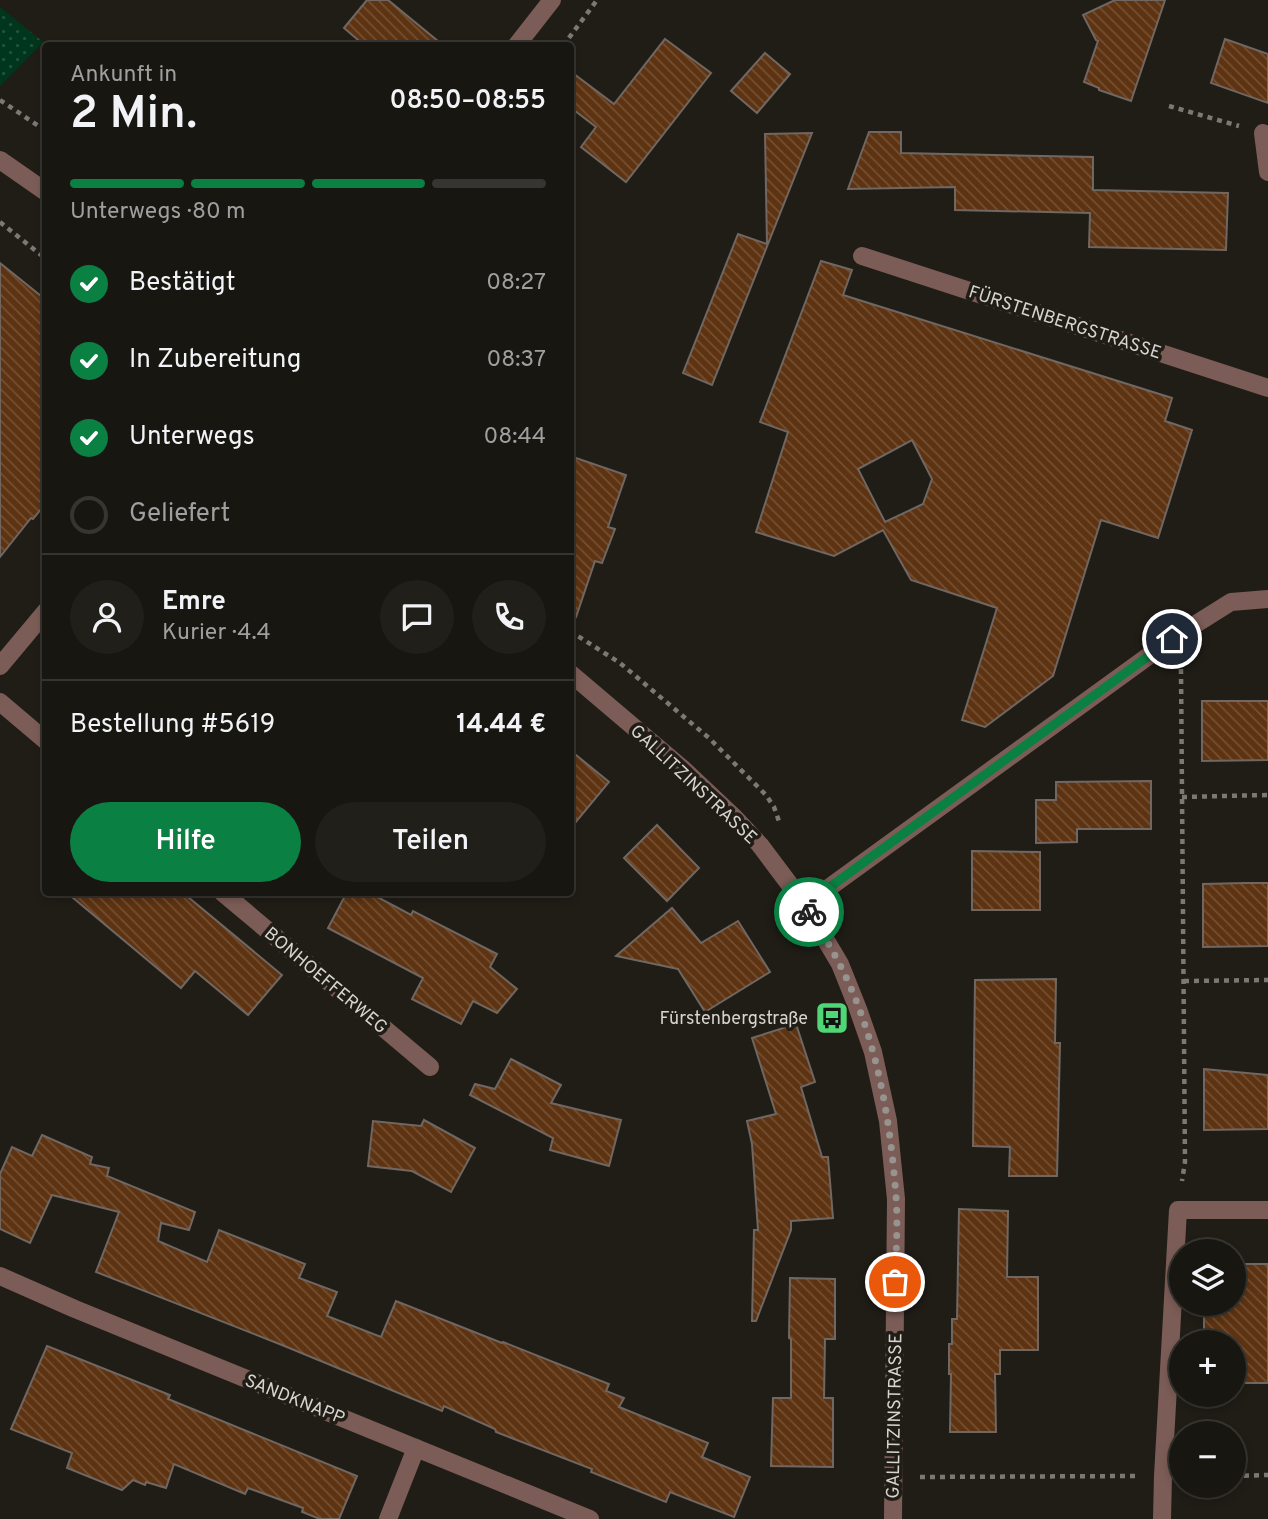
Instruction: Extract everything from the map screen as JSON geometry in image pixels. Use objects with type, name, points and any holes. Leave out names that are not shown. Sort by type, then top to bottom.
[{"type":"street","points":[[519,42],[552,0]]},
{"type":"street","points":[[1263,133],[1268,172]]},
{"type":"street","points":[[0,160],[42,189]]},
{"type":"street","name":"FÜRSTENBERGSTRASSE","points":[[862,256],[1268,388]]},
{"type":"street","points":[[805,905],[1172,639],[1231,602],[1268,599]]},
{"type":"street","points":[[0,666],[42,616]]},
{"type":"street","name":"GALLITZINSTRASSE","points":[[574,676],[682,768],[760,845],[805,905],[840,964],[858,1009],[873,1052],[888,1121],[896,1199],[893,1519]]},
{"type":"street","points":[[0,702],[42,738]]},
{"type":"street","name":"BONHOEFFERWEG","points":[[227,896],[430,1067]]},
{"type":"street","points":[[1162,1519],[1178,1210],[1268,1209]]},
{"type":"street","name":"SANDKNAPP","points":[[0,1276],[590,1519]]},
{"type":"street","points":[[387,1519],[416,1448]]},
{"type":"path","points":[[566,42],[597,0]]},
{"type":"path","points":[[0,100],[42,128]]},
{"type":"path","points":[[1169,106],[1263,133]]},
{"type":"path","points":[[0,222],[42,256]]},
{"type":"path","points":[[1172,639],[1181,666],[1185,1162],[1178,1210]]},
{"type":"path","points":[[1182,797],[1268,795]]},
{"type":"path","points":[[1184,981],[1268,980]]},
{"type":"path","points":[[1246,1476],[1268,1475]]},
{"type":"path","points":[[894,1478],[1163,1476]]},
{"type":"green space","points":[[0,7],[43,42],[0,86]]},
{"type":"building","points":[[367,0],[388,0],[439,42],[360,42],[344,28]]},
{"type":"building","points":[[1115,0],[1165,0],[1131,101],[1084,82],[1098,41],[1083,15]]},
{"type":"building","points":[[665,39],[711,73],[626,182],[581,147],[596,127],[574,110],[574,74],[614,104]]},
{"type":"building","points":[[1225,39],[1268,54],[1268,103],[1211,83]]},
{"type":"building","points":[[765,53],[790,74],[757,113],[731,91]]},
{"type":"building","points":[[869,132],[901,132],[901,153],[1093,157],[1093,190],[1228,193],[1226,250],[1089,247],[1090,213],[955,210],[955,187],[848,189]]},
{"type":"building","points":[[812,133],[712,385],[683,373],[738,234],[767,244],[765,134]]},
{"type":"building","points":[[821,261],[852,270],[843,295],[1172,398],[1165,421],[1192,430],[1158,538],[1101,520],[1053,676],[985,727],[962,720],[997,608],[911,580],[883,530],[834,556],[756,532],[788,432],[760,422]],"holes":[[[912,440],[932,479],[923,504],[885,522],[858,469]]]},
{"type":"building","points":[[0,263],[42,297],[42,508],[0,557]]},
{"type":"building","points":[[574,457],[626,475],[608,527],[615,529],[602,563],[595,561],[576,617]]},
{"type":"building","points":[[1202,701],[1268,701],[1268,760],[1202,761]]},
{"type":"building","points":[[574,753],[609,782],[574,824]]},
{"type":"building","points":[[1151,781],[1151,829],[1077,829],[1077,842],[1036,843],[1036,800],[1056,800],[1056,782]]},
{"type":"building","points":[[657,825],[699,868],[667,901],[624,858]]},
{"type":"building","points":[[972,851],[1040,852],[1040,910],[972,910]]},
{"type":"building","points":[[1268,883],[1268,946],[1203,947],[1203,884]]},
{"type":"building","points":[[71,896],[187,896],[282,975],[248,1015],[195,971],[181,988]]},
{"type":"building","points":[[345,896],[375,896],[411,915],[413,911],[497,954],[490,967],[517,989],[497,1013],[473,1001],[461,1024],[412,999],[423,978],[328,928]]},
{"type":"building","points":[[672,908],[701,943],[738,921],[770,972],[705,1012],[678,969],[616,956]]},
{"type":"building","points":[[1056,979],[1055,1043],[1060,1043],[1057,1176],[1009,1176],[1010,1147],[973,1146],[975,980]]},
{"type":"building","points":[[796,1024],[815,1082],[801,1087],[822,1157],[828,1157],[833,1218],[791,1221],[791,1230],[756,1321],[752,1321],[754,1230],[758,1230],[752,1144],[747,1121],[776,1114],[752,1038]]},
{"type":"building","points":[[511,1059],[561,1085],[551,1103],[621,1120],[609,1166],[550,1150],[553,1138],[470,1095],[475,1084],[495,1089]]},
{"type":"building","points":[[1204,1069],[1268,1075],[1268,1129],[1204,1130]]},
{"type":"building","points":[[424,1120],[475,1148],[451,1192],[412,1171],[368,1166],[373,1121],[421,1126]]},
{"type":"building","points":[[42,1135],[92,1157],[90,1164],[109,1168],[107,1176],[195,1212],[189,1230],[161,1223],[158,1241],[207,1262],[219,1230],[305,1264],[299,1278],[337,1292],[327,1316],[381,1337],[396,1301],[609,1384],[606,1391],[624,1398],[619,1407],[708,1443],[702,1457],[750,1477],[734,1517],[670,1492],[666,1502],[591,1472],[592,1469],[496,1432],[495,1429],[444,1406],[442,1411],[96,1272],[119,1212],[52,1195],[30,1243],[0,1229],[0,1174],[12,1147],[32,1156]]},
{"type":"building","points":[[959,1209],[1008,1211],[1007,1277],[1038,1277],[1038,1350],[1000,1350],[1000,1374],[995,1374],[996,1432],[950,1432],[949,1344],[952,1344],[952,1319],[957,1319]]},
{"type":"building","points":[[1246,1264],[1268,1264],[1268,1383],[1246,1383],[1246,1330],[1204,1330],[1204,1316],[1246,1316]]},
{"type":"building","points":[[790,1278],[835,1279],[835,1339],[825,1339],[824,1398],[833,1398],[833,1467],[771,1466],[773,1398],[791,1398]]},
{"type":"building","points":[[47,1346],[170,1395],[168,1399],[357,1476],[339,1519],[320,1519],[302,1512],[303,1508],[248,1488],[245,1494],[174,1464],[166,1488],[133,1480],[122,1490],[67,1468],[72,1453],[11,1429]]},
{"type":"way so far","points":[[809,912],[840,964],[873,1052],[888,1121],[896,1199],[895,1282]]},
{"type":"place","name":"Fürstenbergstraße","points":[[832,1018]]},
{"type":"route","points":[[809,912],[805,905],[1172,639]]}]
